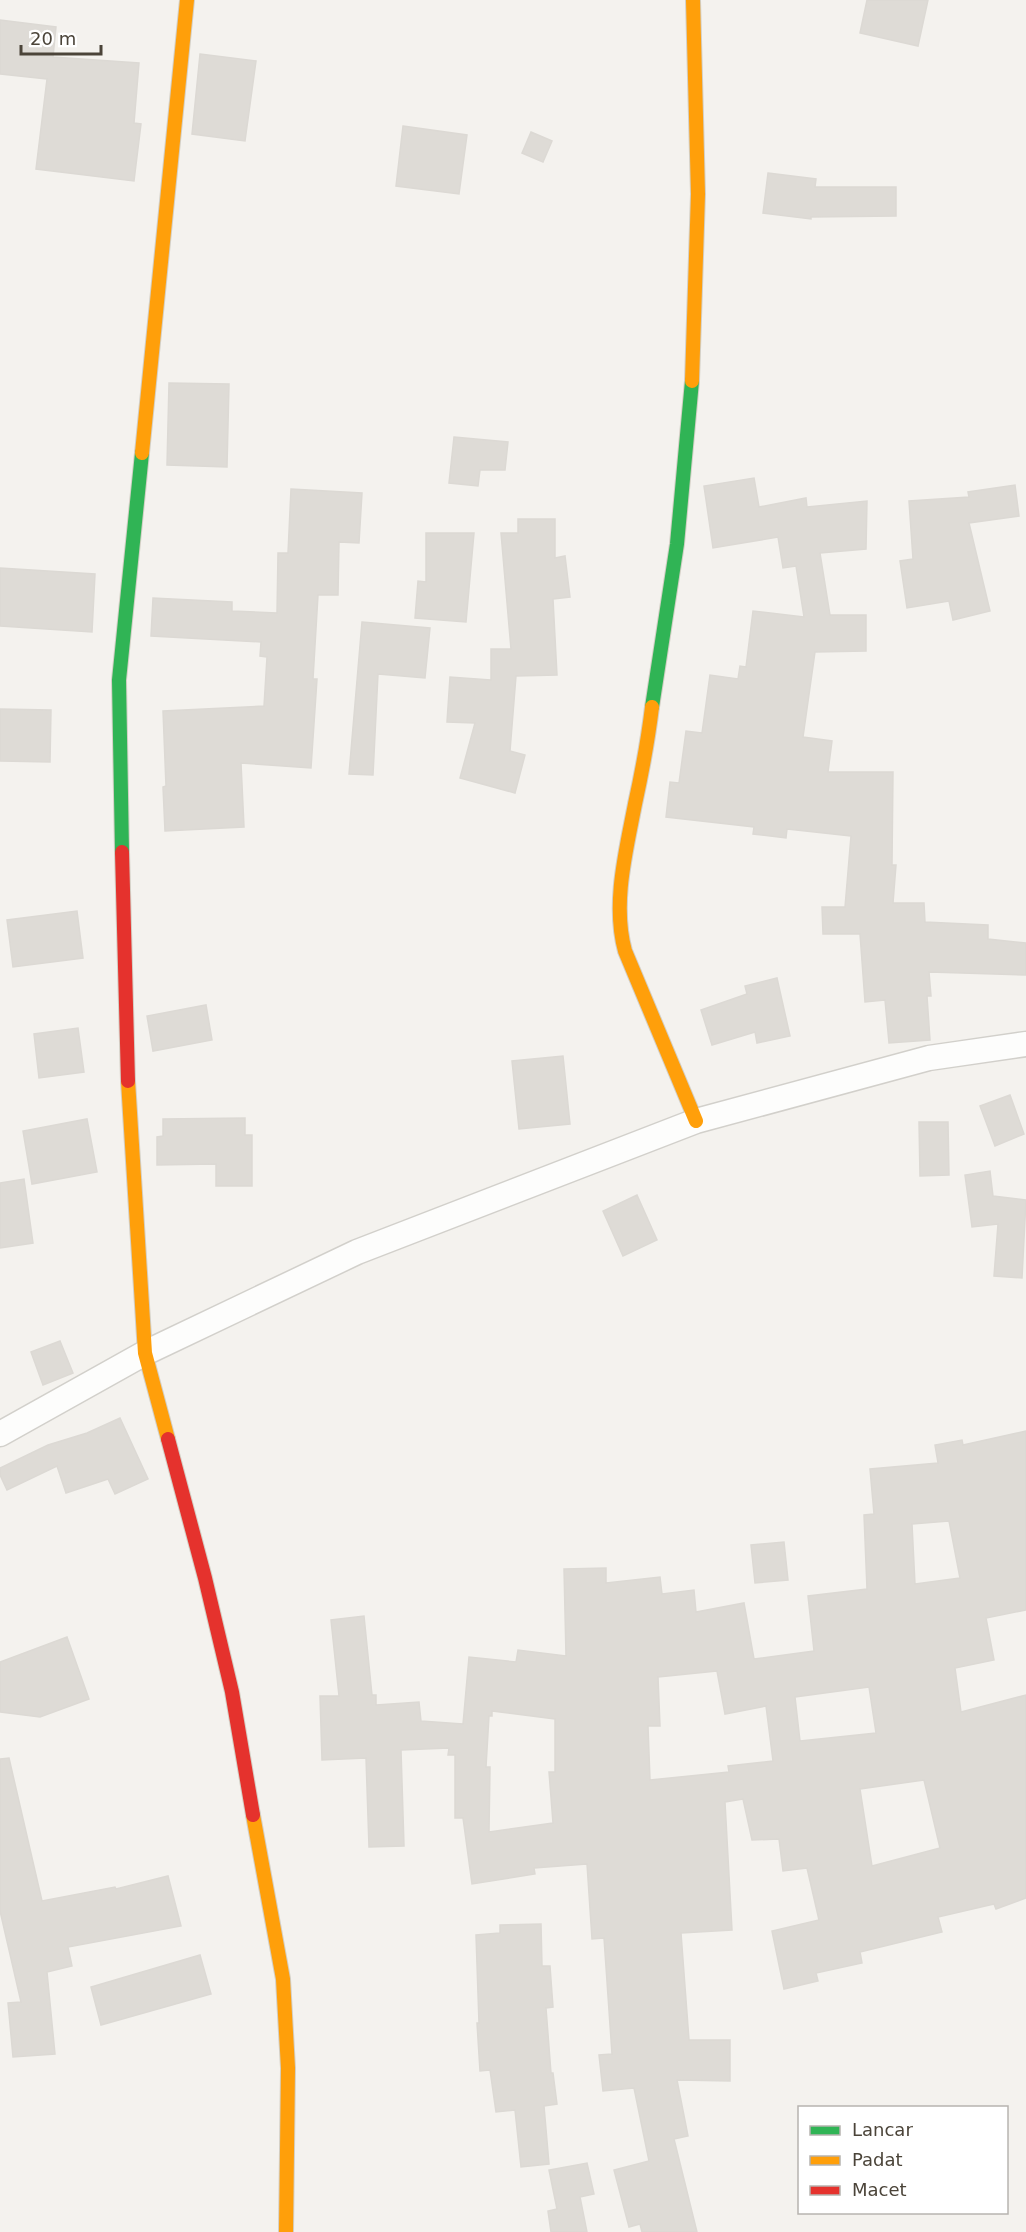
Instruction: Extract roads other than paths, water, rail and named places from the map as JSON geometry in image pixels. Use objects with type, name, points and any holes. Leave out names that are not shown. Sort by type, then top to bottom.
[{"type":"street","points":[[187,0],[119,680],[126,1053],[145,1353],[205,1578],[232,1692],[268,1906],[283,1979],[288,2068],[286,2232]]},
{"type":"street","points":[[693,0],[698,194],[694,361],[677,544],[646,750],[623,864],[619,930],[625,951],[696,1121]]},
{"type":"street","points":[[0,1434],[145,1353],[357,1252],[696,1121],[929,1058],[1026,1044]]}]
